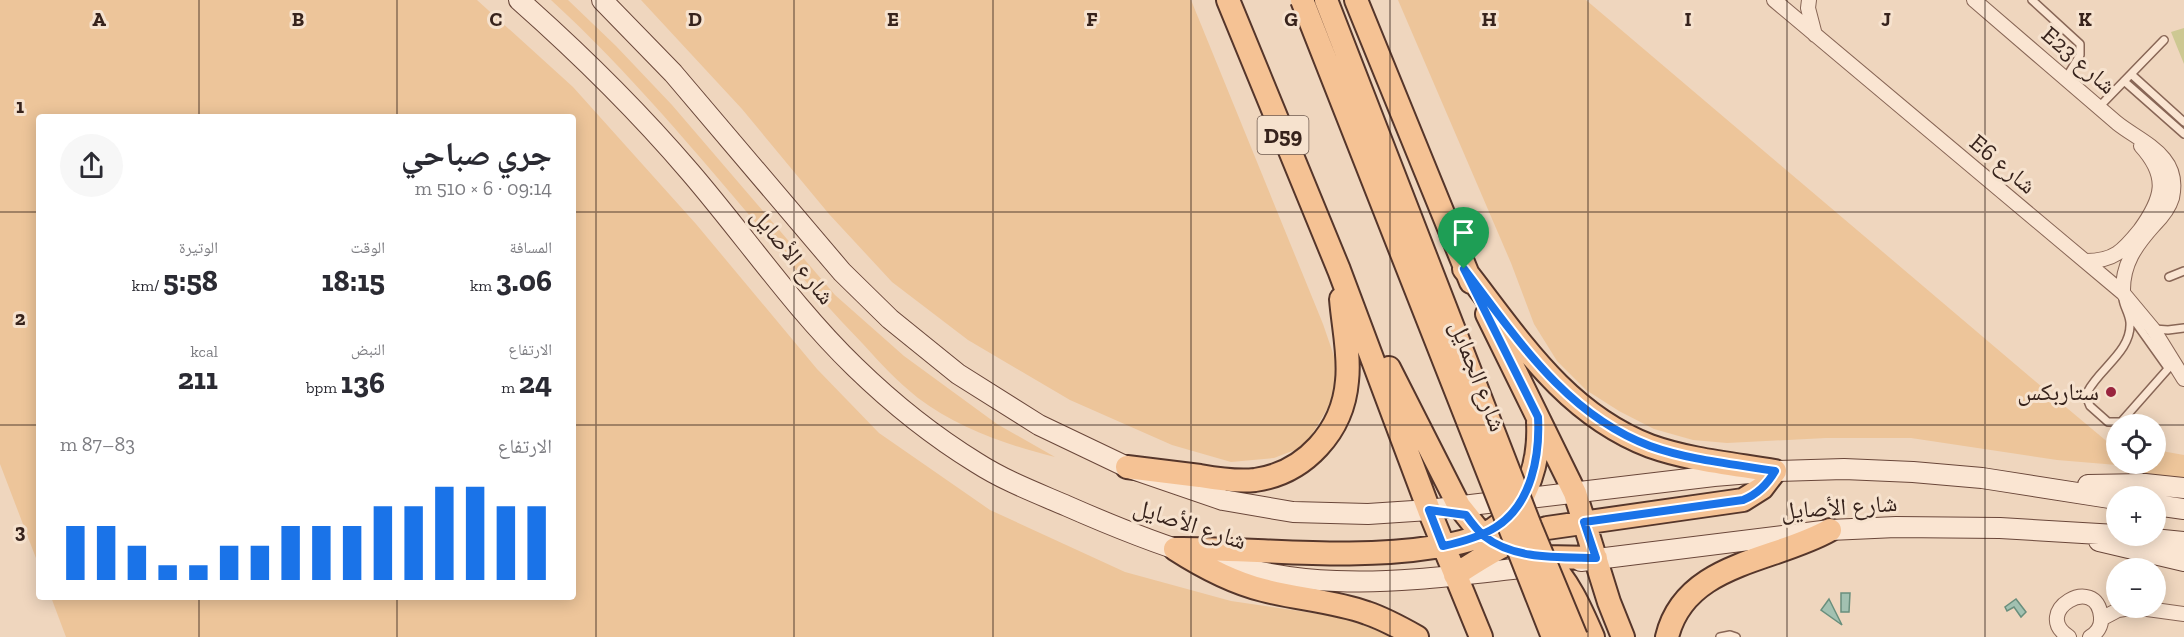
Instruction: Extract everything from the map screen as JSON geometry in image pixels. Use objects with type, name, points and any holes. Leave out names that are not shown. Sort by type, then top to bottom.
[{"type":"main road","name":"شارع الأصايل","points":[[519,0],[575,49],[634,108],[854,367],[915,420],[978,464],[1025,488],[1176,549],[1236,566],[1286,576],[1334,581],[1388,581],[1455,575],[1549,561]]},
{"type":"main road","name":"شارع الأصايل","points":[[602,0],[673,73],[842,272],[890,319],[958,374],[1039,426],[1127,467],[1223,500],[1293,512],[1368,514],[1429,510]]},
{"type":"main road","name":"D59","points":[[1228,0],[1339,270],[1429,510],[1481,637]]},
{"type":"main road","name":"شارع الجمايل","points":[[1302,0],[1553,637]]},
{"type":"main road","name":"شارع الجمايل","points":[[1326,0],[1530,526],[1576,637]]},
{"type":"main road","points":[[1356,0],[1464,269],[1575,493],[1623,637]]},
{"type":"main road","points":[[1176,549],[1352,554],[1405,551],[1584,522],[1743,500],[1762,488],[1775,471],[1684,456],[1650,446],[1618,431],[1588,412],[1562,390],[1538,364],[1464,269]]},
{"type":"main road","points":[[1127,467],[1228,480],[1254,480],[1280,473],[1304,461],[1323,443],[1336,423],[1344,402],[1348,379],[1339,270]]},
{"type":"main road","points":[[1339,270],[1463,510],[1500,536],[1549,561],[1579,603],[1593,637]]},
{"type":"main road","points":[[1455,575],[1500,536],[1521,499],[1536,460],[1539,439],[1538,417]]},
{"type":"main road","name":"شارع الأصايل","points":[[1463,510],[1521,499],[1775,471],[1844,469],[1982,478],[2106,497]]},
{"type":"main road","name":"شارع الأصايل","points":[[2049,488],[2128,484],[2184,488]]},
{"type":"main road","points":[[2166,506],[2184,509]]},
{"type":"main road","points":[[1429,510],[1463,510]]},
{"type":"main road","name":"شارع الأصايل","points":[[1596,558],[1830,530],[1948,526],[2106,535]]},
{"type":"main road","points":[[1668,637],[1673,621],[1686,600],[1713,576],[1804,543],[1830,530]]},
{"type":"main road","name":"شارع الأصايل","points":[[2052,532],[2184,561]]},
{"type":"main road","points":[[2166,540],[2184,542]]},
{"type":"main road","points":[[1176,549],[1227,578],[1263,590],[1357,610],[1387,621],[1417,637]]},
{"type":"main road","points":[[1549,561],[1596,558]]},
{"type":"street","name":"E6 شارع","points":[[1774,0],[2123,293],[2153,329],[2171,365],[2184,379]]},
{"type":"street","points":[[1809,0],[1808,8],[1815,35]]},
{"type":"street","name":"E23 شارع","points":[[1974,0],[2127,131],[2153,148],[2166,161],[2172,173],[2174,186],[2167,209],[2138,244],[2126,265],[2123,293]]},
{"type":"street","name":"E23 شارع","points":[[2108,281],[2117,259],[2154,209],[2160,190],[2159,176],[2154,164],[2127,131]]},
{"type":"street","points":[[2086,261],[2107,259],[2125,249]]},
{"type":"street","points":[[2108,281],[2118,277],[2126,265]]},
{"type":"street","points":[[2069,637],[2059,627],[2057,616],[2061,606],[2070,599],[2080,596],[2091,600],[2098,608],[2101,619],[2100,627],[2090,637]]},
{"type":"street","points":[[2166,612],[2184,614]]},
{"type":"street","points":[[2101,619],[2106,616]]},
{"type":"lane","points":[[2032,0],[2080,44],[2080,55],[2066,78]]},
{"type":"lane","points":[[2099,107],[2163,40]]},
{"type":"lane","points":[[2131,74],[2184,122]]},
{"type":"lane","points":[[2124,81],[2184,134]]},
{"type":"lane","points":[[2169,277],[2184,271]]},
{"type":"lane","points":[[2123,293],[2124,304],[2128,311],[2171,365],[2121,422],[2108,422],[2090,406],[2086,396],[2118,354],[2127,336],[2130,326],[2128,311]]},
{"type":"lane","points":[[2153,329],[2184,328]]},
{"type":"lane","points":[[1720,637],[1730,634],[1736,637]]},
{"type":"shaded area","points":[[2184,28],[2184,64],[2171,32]]},
{"type":"shaded area","points":[[1841,593],[1850,593],[1849,612],[1841,612]]},
{"type":"shaded area","points":[[1829,599],[1842,625],[1821,610]]},
{"type":"shaded area","points":[[2016,599],[2026,612],[2021,617],[2014,607],[2007,611],[2005,607]]},
{"type":"sand","points":[[0,0],[477,0],[573,87],[696,224],[817,369],[879,433],[990,510],[1125,572],[1231,601],[1340,617],[1395,637],[66,637],[52,600],[576,600],[576,114],[36,114],[36,558],[0,464]]},
{"type":"sand","points":[[551,0],[568,0],[616,46],[672,105],[835,295],[904,356],[997,424],[1055,457],[1001,441],[966,427],[933,409],[903,385],[821,299],[641,91]]},
{"type":"sand","points":[[641,0],[1191,0],[1323,324],[1335,359],[1336,394],[1305,446],[1274,458],[1231,462],[1172,445],[1070,400],[968,340],[892,282],[829,214],[742,109]]},
{"type":"sand","points":[[1398,0],[1586,0],[2106,441],[2106,464],[2057,460],[1911,438],[1826,438],[1727,443],[1693,440],[1654,429],[1586,390],[1557,361],[1534,324],[1511,263]]},
{"type":"sand","points":[[2166,452],[2184,455],[2184,480],[2129,475],[2166,474]]},
{"type":"place","name":"ستاربكس","points":[[2111,392]]},
{"type":"route","points":[[1464,269],[1538,364],[1562,390],[1588,412],[1618,431],[1650,446],[1684,456],[1775,471],[1770,480],[1756,493],[1743,500],[1584,522],[1596,558],[1545,557],[1500,547],[1482,535],[1466,515],[1429,510],[1443,546],[1482,535],[1499,525],[1511,513],[1530,480],[1539,439],[1538,417],[1464,269]]}]
